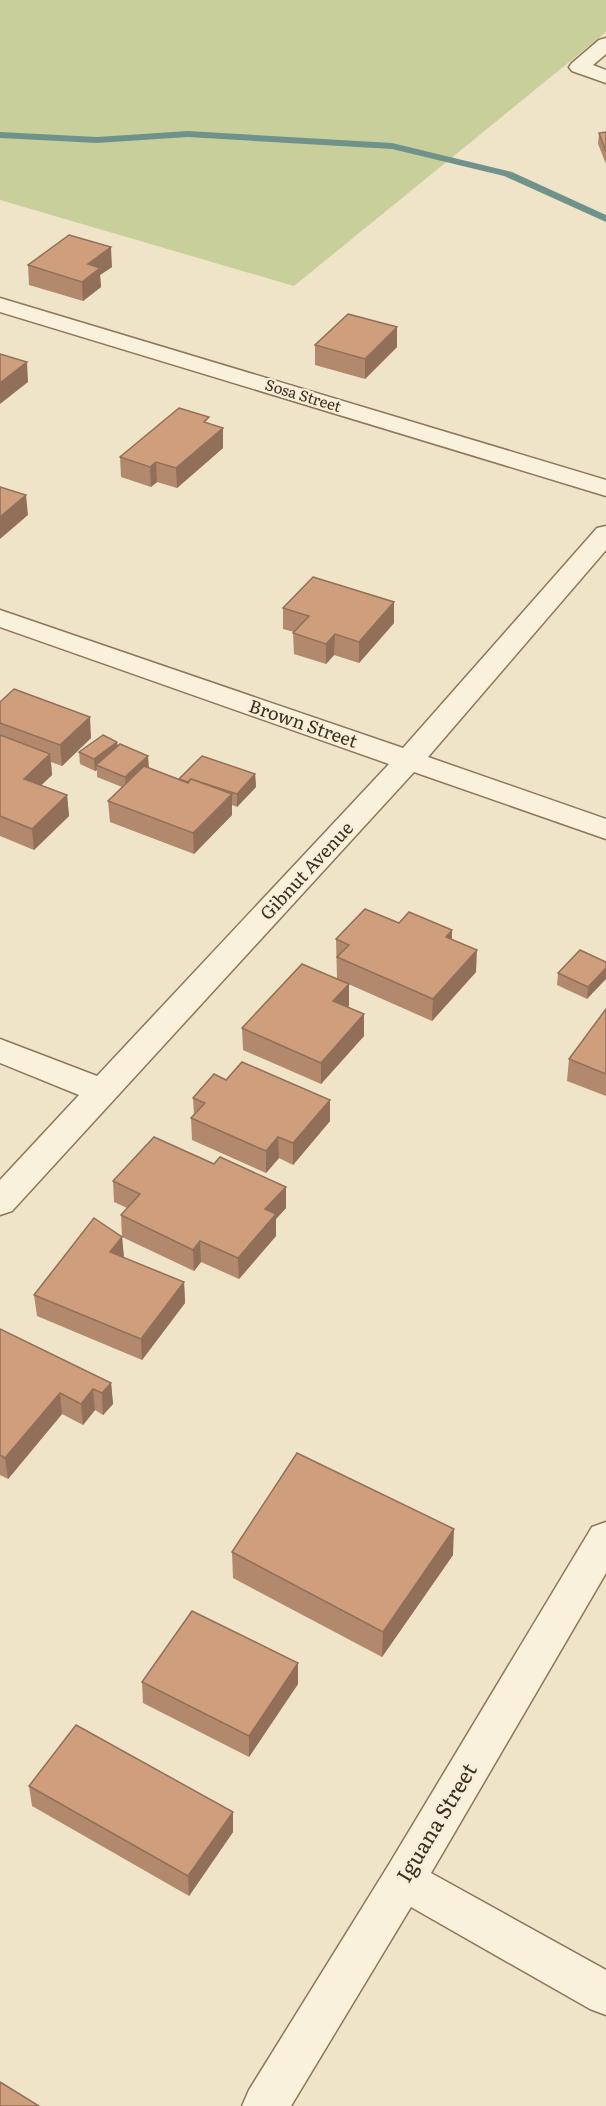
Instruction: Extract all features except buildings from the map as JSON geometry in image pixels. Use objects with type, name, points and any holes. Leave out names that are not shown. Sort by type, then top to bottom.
[{"type":"street","points":[[606,44],[579,67],[606,77]]},
{"type":"street","name":"Sosa Street","points":[[0,305],[606,488]]},
{"type":"street","name":"Gibnut Avenue","points":[[0,1202],[408,761],[606,534]]},
{"type":"street","name":"Brown Street","points":[[0,618],[606,829]]},
{"type":"street","points":[[0,1050],[104,1092]]},
{"type":"street","name":"Iguana Street","points":[[265,2106],[403,1880],[606,1538]]},
{"type":"street","points":[[403,1880],[606,1994]]},
{"type":"green space","points":[[0,0],[606,0],[606,32],[294,286],[0,200]]},
{"type":"waterway","points":[[0,135],[97,140],[188,134],[392,146],[508,174],[606,219]]}]
